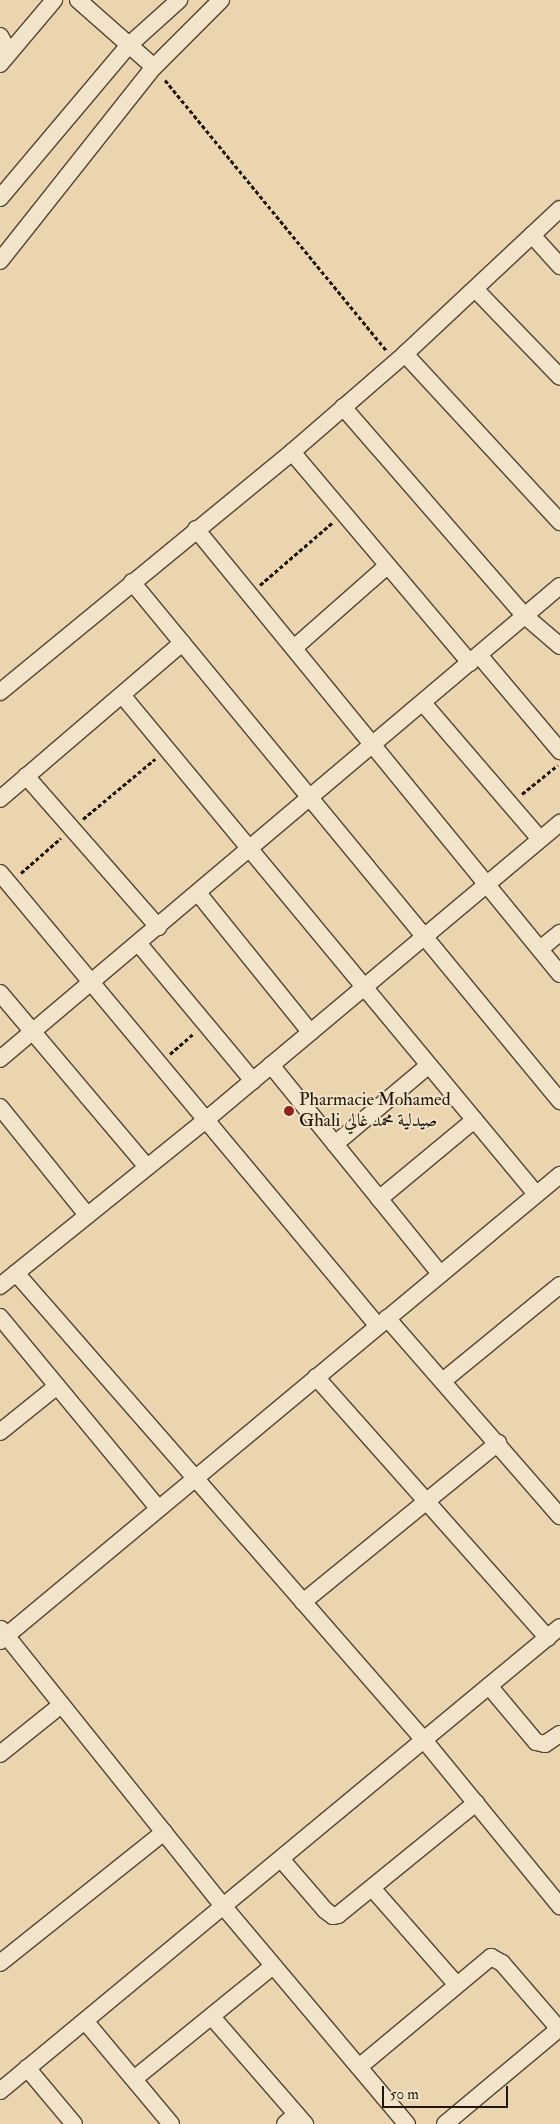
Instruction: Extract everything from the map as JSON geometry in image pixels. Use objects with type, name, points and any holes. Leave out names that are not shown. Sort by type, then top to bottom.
[{"type":"street","points":[[5,58],[54,0]]},
{"type":"street","points":[[78,0],[154,67]]},
{"type":"street","points":[[0,198],[128,46],[179,0]]},
{"type":"street","points":[[0,260],[154,67],[221,0]]},
{"type":"street","points":[[0,36],[5,58]]},
{"type":"street","points":[[0,692],[292,452],[400,358],[560,209]]},
{"type":"street","points":[[532,235],[560,266]]},
{"type":"street","points":[[475,289],[560,377]]},
{"type":"street","points":[[400,358],[560,522]]},
{"type":"street","points":[[343,407],[525,616],[560,646]]},
{"type":"street","points":[[292,452],[388,566],[560,751]]},
{"type":"street","points":[[196,529],[374,744],[560,974]]},
{"type":"street","points":[[294,648],[388,566]]},
{"type":"street","points":[[132,582],[560,1101]]},
{"type":"street","points":[[0,1059],[139,944],[560,586]]},
{"type":"street","points":[[0,799],[182,643]]},
{"type":"street","points":[[122,695],[536,1194]]},
{"type":"street","points":[[423,703],[540,839]]},
{"type":"street","points":[[26,776],[158,927]]},
{"type":"street","points":[[0,1286],[253,1081],[560,823]]},
{"type":"street","points":[[4,879],[382,1322],[444,1380],[498,1444],[558,1508]]},
{"type":"street","points":[[198,893],[310,1032]]},
{"type":"street","points":[[540,949],[560,933]]},
{"type":"street","points":[[139,944],[253,1081]]},
{"type":"street","points":[[0,993],[148,1167]]},
{"type":"street","points":[[271,1065],[440,1274]]},
{"type":"street","points":[[335,1144],[428,1066]]},
{"type":"street","points":[[0,1108],[88,1215]]},
{"type":"street","points":[[379,1199],[474,1120]]},
{"type":"street","points":[[406,2124],[224,1907],[2,1635],[560,1175]]},
{"type":"street","points":[[16,1273],[424,1740],[558,1900]]},
{"type":"street","points":[[444,1380],[560,1285]]},
{"type":"street","points":[[0,1317],[158,1508]]},
{"type":"street","points":[[0,2091],[554,1632],[426,1501],[316,1377]]},
{"type":"street","points":[[0,1432],[57,1386]]},
{"type":"street","points":[[303,1602],[498,1444]]},
{"type":"street","points":[[489,1686],[536,1742],[545,1744],[560,1734]]},
{"type":"street","points":[[0,1754],[60,1706]]},
{"type":"street","points":[[281,1859],[333,1916],[372,1888],[476,1803]]},
{"type":"street","points":[[0,1963],[164,1832]]},
{"type":"street","points":[[372,1888],[456,1984]]},
{"type":"street","points":[[359,2067],[486,1959],[497,1959],[560,2029],[464,2118],[445,2124]]},
{"type":"street","points":[[134,2079],[273,1966]]},
{"type":"street","points":[[212,2017],[295,2121]]},
{"type":"street","points":[[85,2021],[171,2124]]},
{"type":"street","points":[[27,2068],[74,2124]]},
{"type":"path","points":[[154,67],[400,358]]},
{"type":"path","points":[[250,594],[343,513]]},
{"type":"path","points":[[4,879],[72,829],[167,750]]},
{"type":"path","points":[[510,804],[560,763]]},
{"type":"path","points":[[160,1063],[205,1024]]},
{"type":"place","name":"Pharmacie Mohamed Ghali صيدلية محمد غالي","points":[[289,1111]]}]
